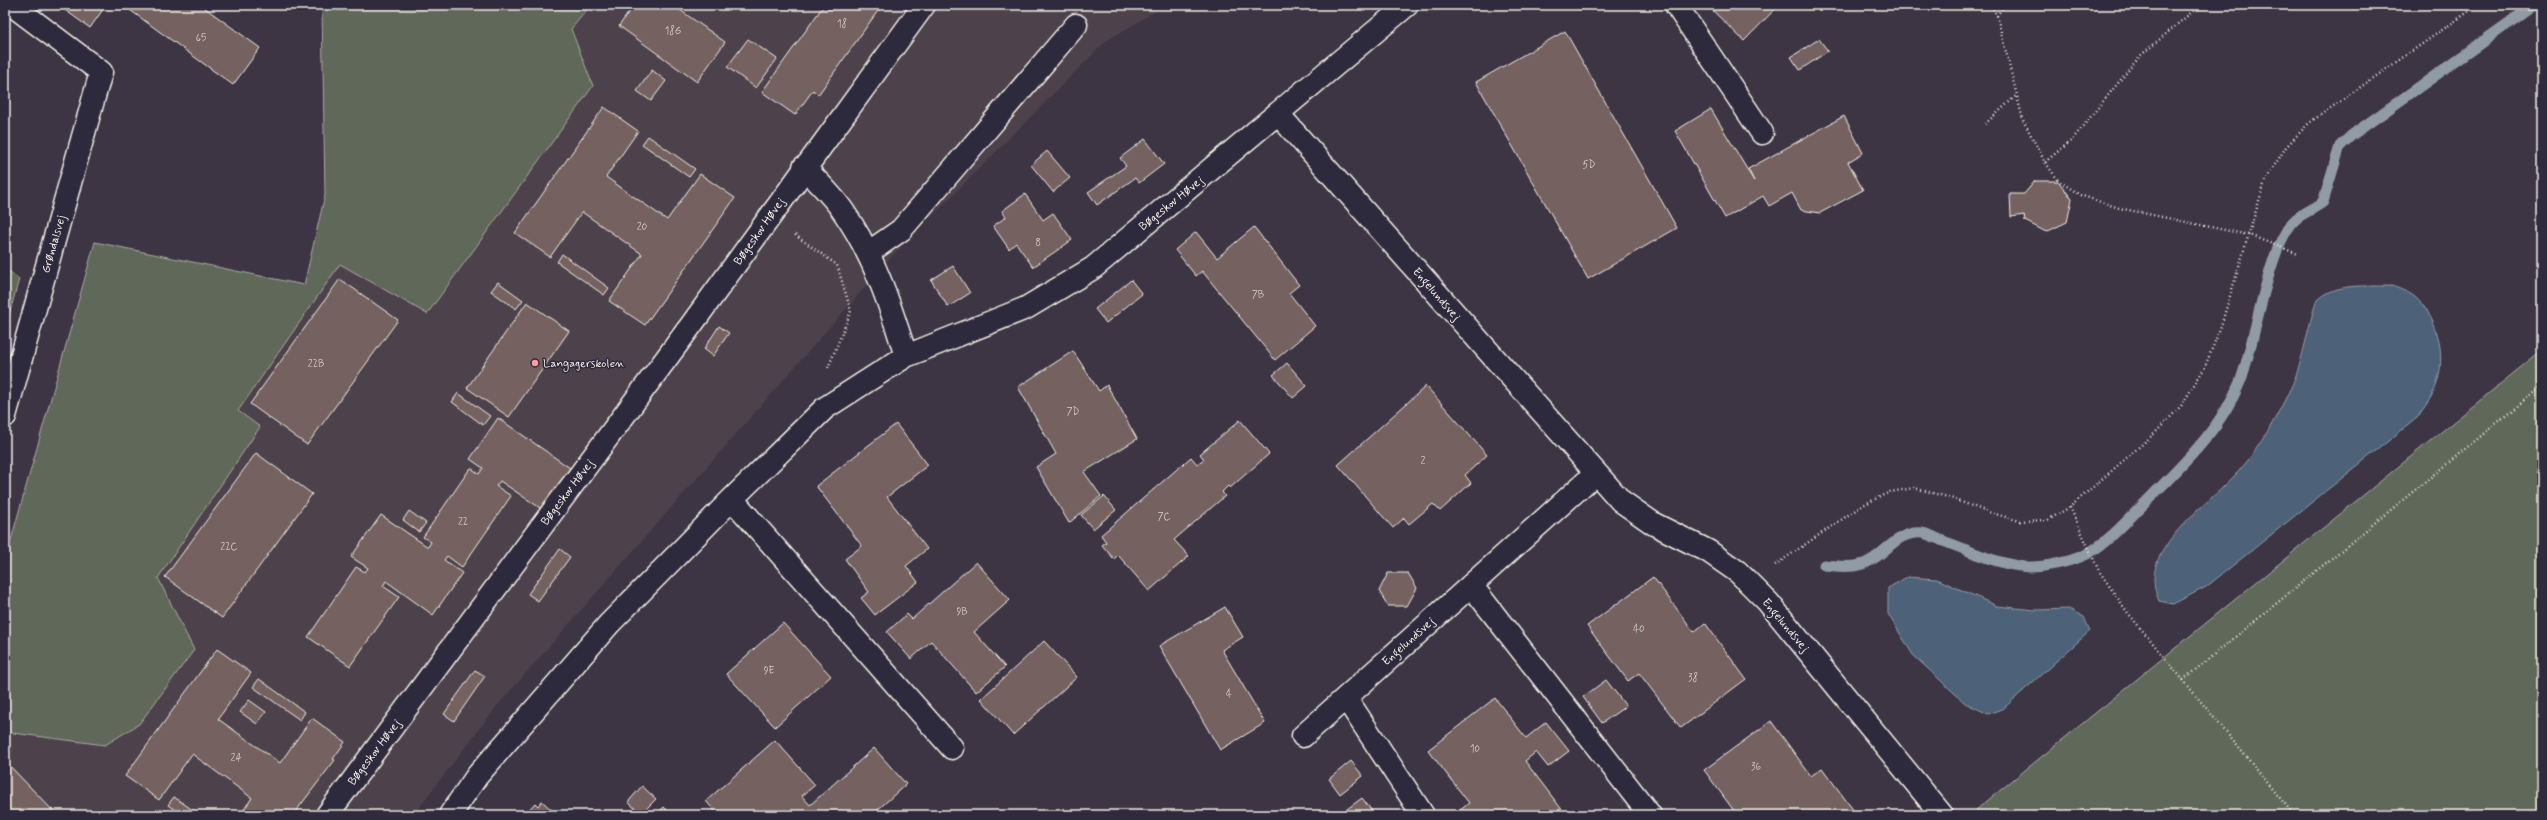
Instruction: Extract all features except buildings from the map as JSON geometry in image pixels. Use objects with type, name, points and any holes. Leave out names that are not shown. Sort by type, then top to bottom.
[{"type":"street","name":"Grøndalsvej","points":[[5,416],[101,72],[12,5]]},
{"type":"street","name":"Bøgeskov Høvej","points":[[327,815],[692,324],[804,167],[924,5]]},
{"type":"street","name":"Bøgeskov Høvej","points":[[450,815],[477,776],[609,624],[732,499],[825,408],[906,356],[1026,308],[1093,268],[1279,115],[1407,5]]},
{"type":"street","points":[[1676,5],[1762,133]]},
{"type":"street","points":[[868,253],[901,230],[1076,25]]},
{"type":"street","name":"Engelundsvej","points":[[1279,115],[1621,501],[1654,524],[1708,551],[1738,572],[1768,602],[1942,815]]},
{"type":"street","points":[[804,167],[842,210],[868,253],[885,291],[906,356]]},
{"type":"street","name":"Engelundsvej","points":[[1303,736],[1596,473]]},
{"type":"street","points":[[732,499],[952,748]]},
{"type":"street","points":[[1471,585],[1650,815]]},
{"type":"street","points":[[1346,698],[1423,815]]},
{"type":"path","points":[[1991,5],[1997,16],[2023,120],[2045,162],[2058,180],[2080,195],[2120,208],[2249,235],[2298,254]]},
{"type":"path","points":[[1997,16],[2004,5]]},
{"type":"path","points":[[2045,162],[2071,141],[2140,56],[2200,5]]},
{"type":"path","points":[[1749,583],[1864,505],[1890,492],[1914,488],[1948,497],[1988,512],[2020,521],[2048,520],[2070,508],[2154,434],[2181,406],[2204,369],[2220,329],[2265,181],[2286,147],[2309,123],[2478,5]]},
{"type":"path","points":[[1985,124],[2017,95]]},
{"type":"path","points":[[769,216],[837,265],[852,311],[827,372],[825,408]]},
{"type":"path","points":[[2182,680],[2542,386]]},
{"type":"path","points":[[2070,508],[2099,571],[2128,613],[2294,815]]},
{"type":"shaded area","name":"Langagerskolen","points":[[591,5],[1166,5],[1106,41],[893,255],[497,706],[413,815],[5,815],[5,732],[105,745],[158,578],[259,427],[238,411],[340,263],[427,314],[593,86],[571,29]]},
{"type":"green space","points":[[322,5],[591,5],[571,29],[593,86],[427,314],[340,264],[238,411],[260,427],[158,578],[194,650],[139,724],[105,745],[5,732],[5,561],[95,242],[304,285],[325,195]]},
{"type":"green space","points":[[5,268],[19,279],[5,330]]},
{"type":"green space","points":[[2542,350],[2542,815],[1980,815],[1976,810]]},
{"type":"water","points":[[2352,286],[2393,286],[2413,295],[2424,306],[2431,317],[2439,343],[2441,356],[2437,383],[2430,398],[2417,418],[2206,587],[2173,604],[2159,601],[2156,594],[2154,576],[2162,552],[2169,540],[2188,519],[2239,471],[2262,440],[2276,417],[2297,374],[2316,302],[2324,295],[2342,288]]},
{"type":"water","points":[[1907,577],[1937,579],[1997,606],[2035,610],[2069,609],[2084,617],[2090,631],[2004,708],[1988,714],[1965,703],[1913,655],[1888,614],[1888,588]]},
{"type":"waterway","points":[[1824,565],[1846,567],[1860,565],[1876,557],[1897,540],[1913,533],[1927,534],[1996,561],[2029,567],[2050,565],[2072,560],[2085,555],[2109,538],[2186,461],[2211,432],[2232,400],[2246,365],[2263,296],[2278,249],[2286,231],[2296,219],[2323,202],[2340,146],[2352,135],[2534,5]]},
{"type":"place","name":"Langagerskolen","points":[[535,363]]}]
